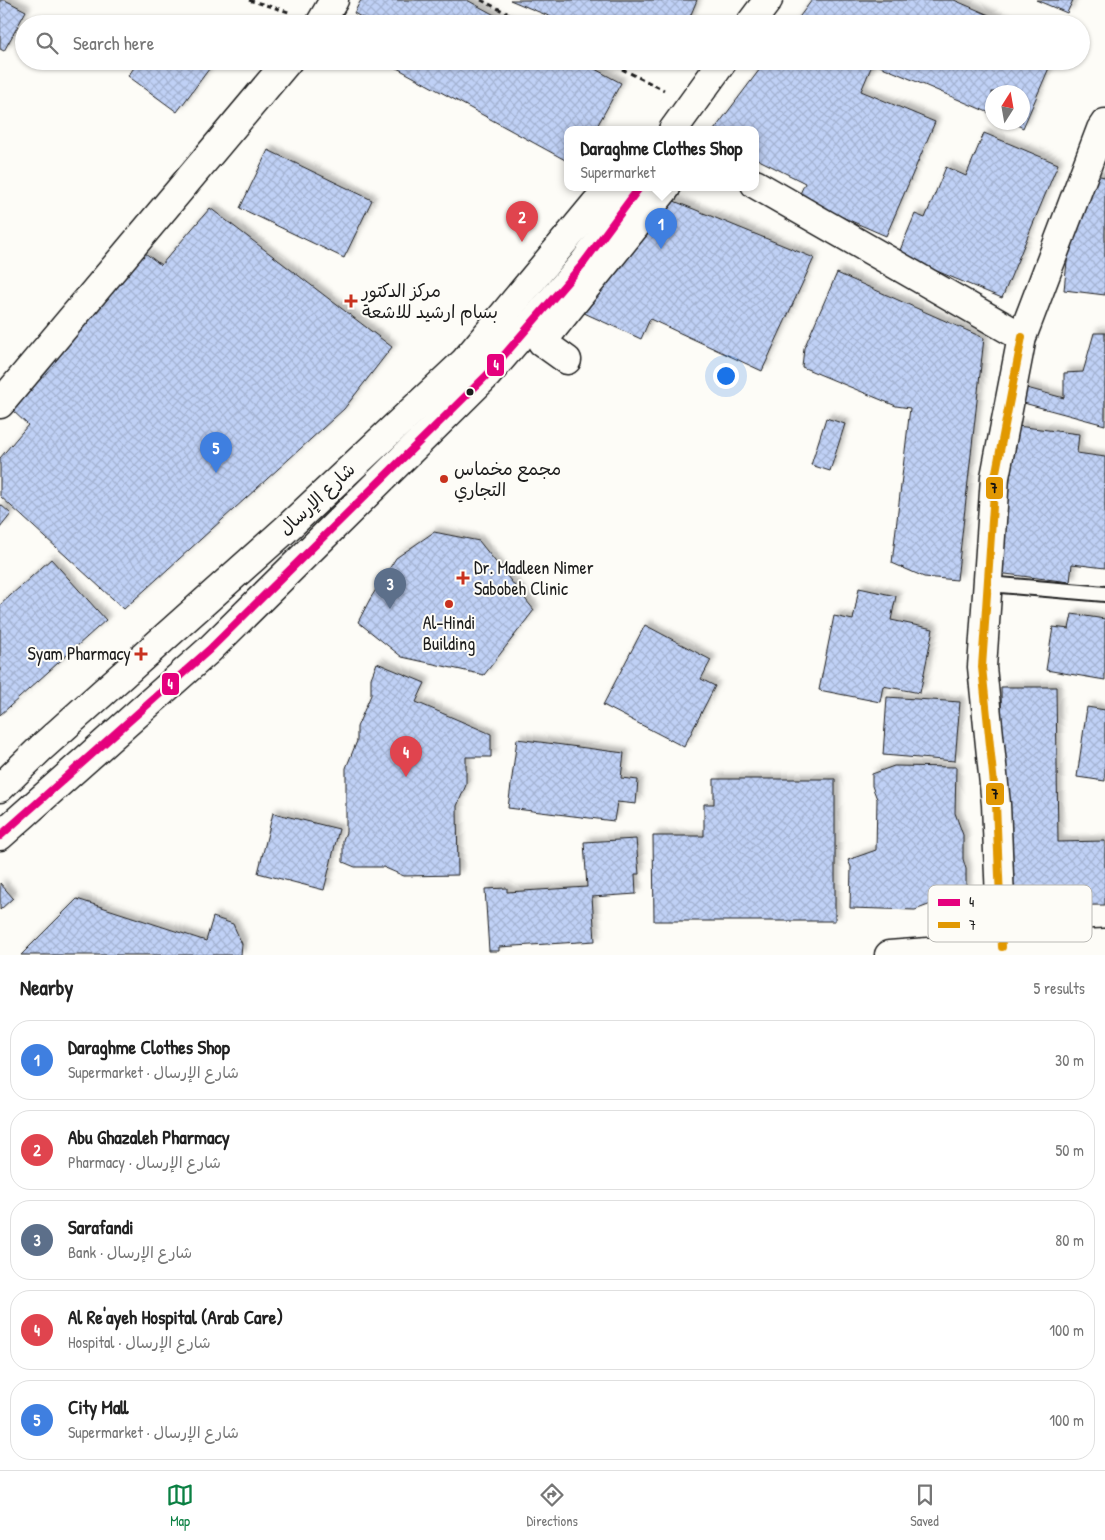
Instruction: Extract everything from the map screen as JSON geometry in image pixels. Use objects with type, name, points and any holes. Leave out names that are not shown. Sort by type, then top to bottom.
[{"type":"main road","points":[[757,15],[768,0]]},
{"type":"main road","points":[[0,404],[280,70]]},
{"type":"main road","points":[[676,126],[717,70]]},
{"type":"main road","points":[[999,885],[996,804],[982,667],[995,477],[1022,337],[1101,129],[1105,123]]},
{"type":"main road","points":[[759,186],[1022,337]]},
{"type":"main road","name":"شارع الإرسال","points":[[0,788],[285,530],[465,361],[608,191]]},
{"type":"main road","name":"شارع الإرسال","points":[[0,836],[209,650],[487,375],[582,265],[637,191]]},
{"type":"main road","points":[[567,360],[542,342],[664,191]]},
{"type":"main road","points":[[1002,942],[1002,947]]},
{"type":"main road","points":[[889,955],[941,953],[1002,947],[1105,943]]},
{"type":"lane","points":[[988,584],[1105,594]]},
{"type":"path","points":[[250,0],[325,15]]},
{"type":"path","points":[[481,0],[512,15]]},
{"type":"path","points":[[624,70],[692,104]]},
{"type":"building","points":[[0,0],[5,0],[26,11],[24,15],[15,15],[15,31],[4,51],[0,49]]},
{"type":"building","points":[[361,0],[467,0],[494,15],[357,15],[354,13]]},
{"type":"building","points":[[510,0],[697,0],[691,15],[546,15]]},
{"type":"building","points":[[812,0],[954,0],[989,15],[801,15]]},
{"type":"building","points":[[1036,0],[1073,0],[1067,13]]},
{"type":"building","points":[[132,70],[208,70],[177,112],[128,76]]},
{"type":"building","points":[[400,70],[597,70],[621,83],[597,126],[564,126],[564,159]]},
{"type":"building","points":[[759,70],[870,70],[861,91],[935,122],[886,236],[798,198],[805,183],[759,160],[759,126],[717,126]]},
{"type":"building","points":[[889,70],[1048,70],[1030,112],[1030,85],[985,85],[985,111]]},
{"type":"building","points":[[984,133],[1058,164],[1002,298],[898,255],[915,214],[925,218],[946,167],[966,176]]},
{"type":"building","points":[[268,150],[372,200],[344,258],[240,208]]},
{"type":"building","points":[[1095,175],[1105,177],[1105,295],[1064,290],[1069,243]]},
{"type":"building","points":[[669,199],[814,258],[762,371],[650,319],[641,339],[582,312]]},
{"type":"building","points":[[210,208],[392,347],[344,409],[124,609],[0,496],[0,458],[28,425],[12,410],[145,253],[161,265]]},
{"type":"building","points":[[837,273],[984,338],[957,580],[924,577],[892,563],[910,408],[896,406],[802,367],[804,348]]},
{"type":"building","points":[[1094,333],[1105,333],[1105,425],[1020,402],[1023,387],[1064,398],[1064,373],[1083,372]]},
{"type":"building","points":[[826,418],[845,424],[830,471],[811,465]]},
{"type":"building","points":[[1017,426],[1079,434],[1077,453],[1105,457],[1105,568],[1072,564],[1070,582],[997,573]]},
{"type":"building","points":[[0,504],[11,514],[0,528]]},
{"type":"building","name":"Al-Hindi Building","points":[[434,532],[479,541],[534,610],[484,675],[402,657],[358,622],[396,558]]},
{"type":"building","points":[[51,559],[106,620],[0,715],[0,605]]},
{"type":"building","points":[[859,588],[896,596],[891,620],[933,629],[920,693],[883,686],[880,702],[819,690],[834,616],[853,620]]},
{"type":"building","points":[[1072,614],[1105,619],[1105,680],[1046,670],[1053,627],[1069,629]]},
{"type":"building","points":[[645,625],[711,660],[701,679],[715,686],[684,747],[603,705]]},
{"type":"building","points":[[377,663],[425,683],[416,702],[491,734],[491,757],[466,757],[466,785],[457,806],[458,875],[404,876],[383,867],[355,867],[343,862],[343,840],[346,832],[346,768],[357,741],[357,727],[371,695],[371,678]]},
{"type":"building","points":[[1001,687],[1056,687],[1058,842],[1105,841],[1105,905],[1092,905],[1092,885],[1004,885]]},
{"type":"building","points":[[887,697],[960,702],[955,761],[883,755]]},
{"type":"building","points":[[1087,707],[1105,710],[1105,781],[1077,777]]},
{"type":"building","points":[[517,739],[624,753],[621,778],[638,780],[636,804],[617,802],[614,821],[508,808]]},
{"type":"building","points":[[894,766],[956,767],[955,813],[963,835],[966,885],[928,885],[928,905],[915,910],[850,908],[851,867],[848,860],[876,850],[877,799],[872,786],[872,774]]},
{"type":"building","points":[[714,779],[835,779],[835,921],[654,921],[653,836],[704,836],[704,804],[714,804]]},
{"type":"building","points":[[273,813],[339,829],[324,890],[258,873]]},
{"type":"building","points":[[636,839],[639,874],[635,874],[636,894],[592,897],[595,941],[499,947],[499,951],[489,951],[485,889],[507,888],[507,892],[587,887],[584,842]]},
{"type":"building","points":[[0,883],[13,898],[0,910]]},
{"type":"building","points":[[77,899],[206,941],[213,917],[233,924],[242,944],[241,955],[21,955]]},
{"type":"transit line","name":"4","points":[[0,836],[209,650],[487,375],[582,265],[637,191]]},
{"type":"transit line","name":"7","points":[[999,885],[996,804],[982,667],[995,477],[1022,337]]},
{"type":"transit line","name":"7","points":[[1002,942],[1002,947]]},
{"type":"place","name":"Abu Ghazaleh Pharmacy","points":[[522,242]]},
{"type":"place","name":"Daraghme Clothes Shop","points":[[661,249]]},
{"type":"place","name":"مركز الدكتور بسام ارشيد للاشعة","points":[[351,301]]},
{"type":"place","name":"City Mall","points":[[216,473]]},
{"type":"place","name":"مجمع مخماس التجاري","points":[[444,479]]},
{"type":"place","name":"Dr. Madleen Nimer Sabobeh Clinic","points":[[463,578]]},
{"type":"place","name":"Al-Hindi Building","points":[[449,604]]},
{"type":"place","name":"Sarafandi","points":[[390,609]]},
{"type":"place","name":"Syam Pharmacy","points":[[141,654]]},
{"type":"place","name":"Al Re'ayeh Hospital (Arab Care)","points":[[406,777]]}]
